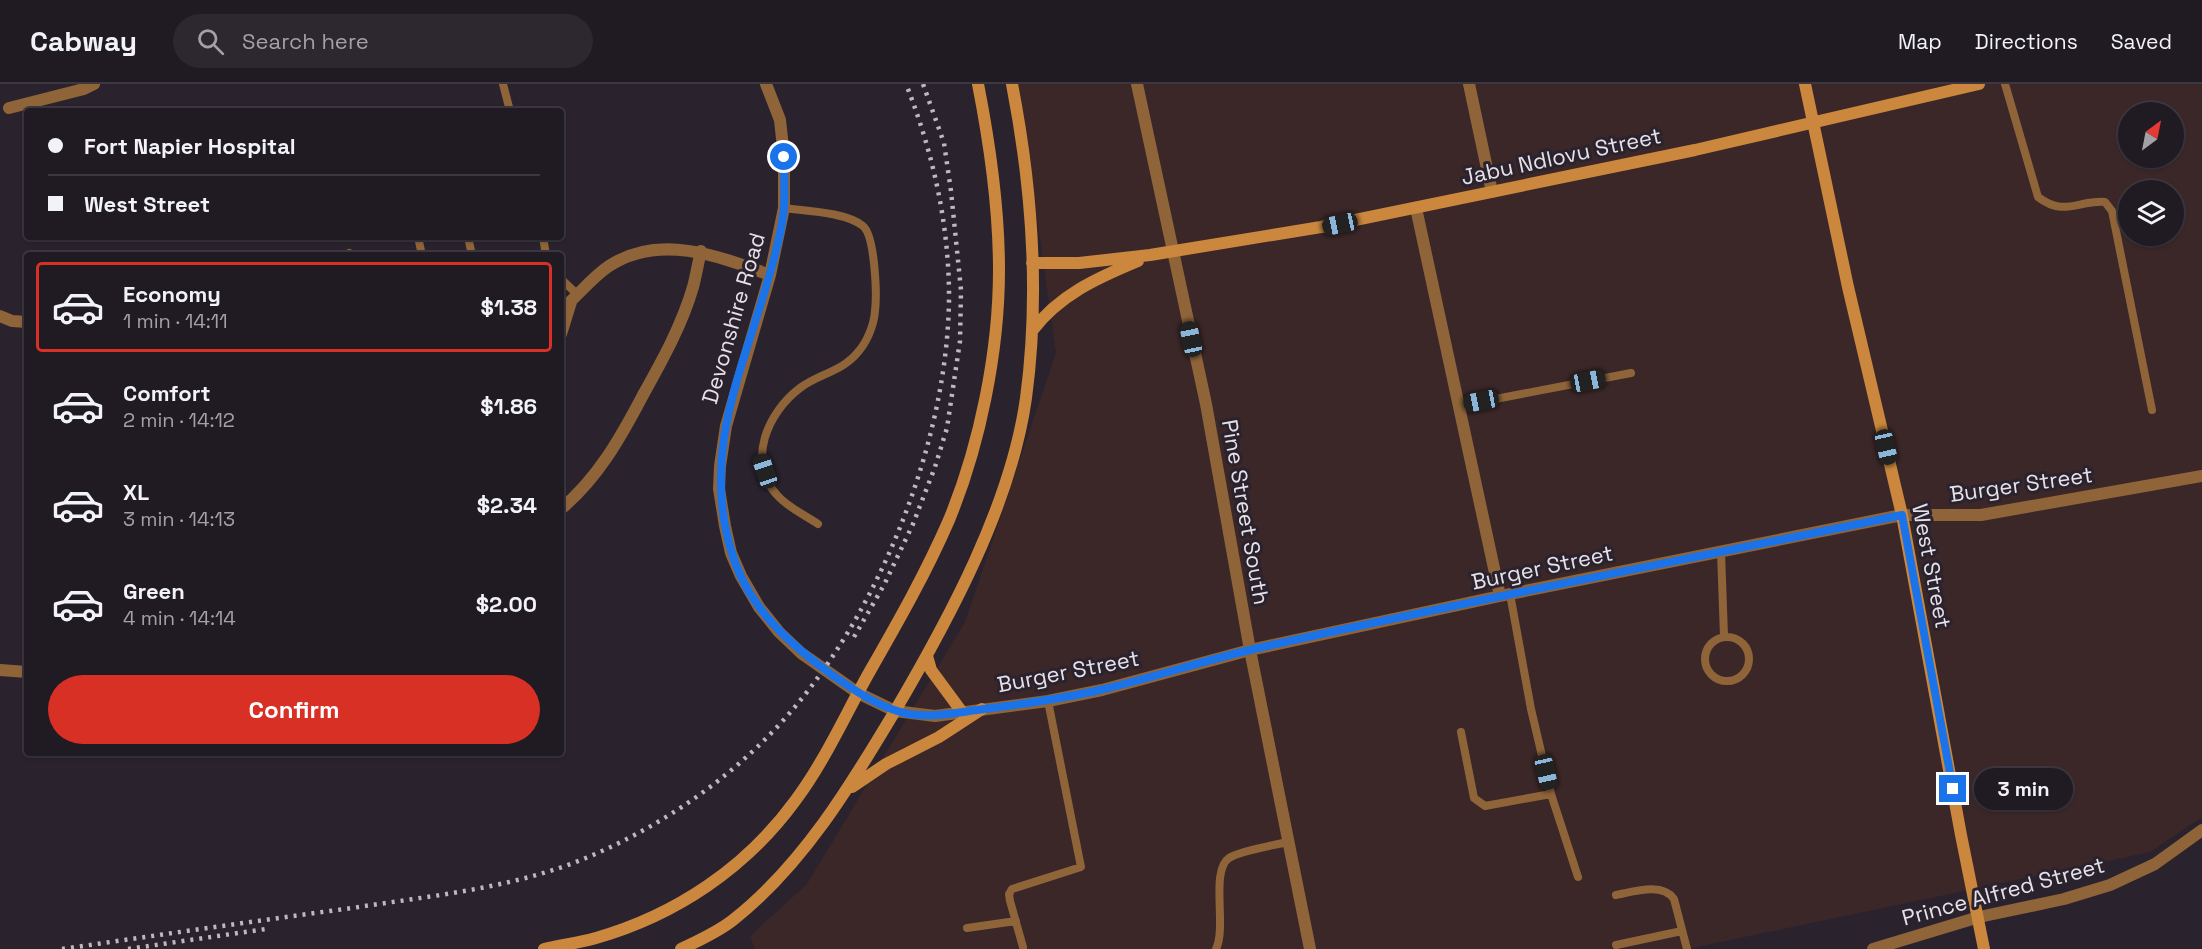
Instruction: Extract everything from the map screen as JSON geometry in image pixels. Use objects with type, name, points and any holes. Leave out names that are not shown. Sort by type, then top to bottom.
[{"type":"main road","points":[[544,949],[596,938],[677,904],[717,880],[742,861],[768,836],[796,800],[820,762],[926,571],[950,517],[972,448],[990,372],[996,324],[998,236],[988,132],[978,84]]},
{"type":"main road","points":[[681,949],[731,922],[758,898],[793,861],[843,794],[865,762],[927,656],[951,610],[990,524],[1015,457],[1026,399],[1032,331],[1032,224],[1024,153],[1012,84]]},
{"type":"main road","name":"West Street","points":[[1805,84],[1848,287],[1902,515],[1984,949]]},
{"type":"main road","name":"Jabu Ndlovu Street","points":[[1032,263],[1079,263],[1150,255],[1321,227],[1814,123],[1979,84]]},
{"type":"main road","name":"Jabu Ndlovu Street","points":[[1032,331],[1048,312],[1066,297],[1107,274],[1150,255]]},
{"type":"main road","points":[[927,656],[931,670],[962,712]]},
{"type":"main road","points":[[843,794],[886,764],[939,737],[982,709]]},
{"type":"street","points":[[9,108],[84,89],[94,84]]},
{"type":"street","name":"Devonshire Road","points":[[766,84],[780,120],[784,157],[784,208],[770,274],[751,332],[726,426],[719,489],[725,526],[731,554],[741,576],[759,607],[778,632],[801,653],[858,693],[895,711]]},
{"type":"street","name":"Pine Street South","points":[[1137,84],[1206,404],[1250,650],[1310,949]]},
{"type":"street","points":[[1470,84],[1492,192]]},
{"type":"street","points":[[1416,208],[1459,405],[1505,595]]},
{"type":"street","points":[[564,307],[589,282],[610,266],[635,254],[660,250],[701,251],[770,274]]},
{"type":"street","points":[[564,506],[580,493],[596,474],[627,425],[672,339],[693,288],[701,251]]},
{"type":"street","points":[[564,326],[574,298]]},
{"type":"street","points":[[0,316],[12,321],[24,322]]},
{"type":"street","name":"Burger Street","points":[[895,711],[935,716],[1048,701],[1102,690],[1250,650],[1505,595],[1902,515],[1981,515],[2202,476]]},
{"type":"street","points":[[0,670],[24,672]]},
{"type":"street","name":"Prince Alfred Street","points":[[1873,949],[1979,917],[2064,899],[2110,885],[2155,864],[2202,830]]},
{"type":"lane","points":[[503,84],[509,108]]},
{"type":"lane","points":[[2006,84],[2038,197],[2047,204],[2064,208],[2105,202],[2112,211],[2152,410]]},
{"type":"lane","points":[[784,208],[850,218],[865,227],[873,244],[875,312],[867,339],[846,364],[802,386],[785,400],[766,432],[761,459],[769,482],[777,495],[818,524]]},
{"type":"lane","points":[[564,283],[574,298]]},
{"type":"lane","points":[[1459,405],[1632,373]]},
{"type":"lane","points":[[1721,552],[1724,636]]},
{"type":"lane","points":[[1505,595],[1551,794],[1578,877]]},
{"type":"lane","points":[[1724,636],[1738,639],[1747,649],[1749,663],[1742,676],[1729,681],[1715,679],[1706,668],[1704,654],[1711,642],[1724,636]]},
{"type":"lane","points":[[1023,947],[1009,894],[1012,889],[1081,867],[1048,701]]},
{"type":"lane","points":[[1461,732],[1474,798],[1479,803],[1485,806],[1551,794]]},
{"type":"lane","points":[[1216,949],[1221,937],[1220,876],[1222,865],[1230,857],[1288,842]]},
{"type":"lane","points":[[1616,895],[1655,889],[1665,891],[1674,899],[1687,949]]},
{"type":"lane","points":[[967,928],[1016,921]]},
{"type":"lane","points":[[1616,945],[1682,931]]},
{"type":"shaded area","points":[[1016,84],[2202,84],[2202,817],[2150,852],[1687,949],[755,949],[750,936],[807,884],[965,622],[1056,353],[1020,95]]},
{"type":"railway","points":[[62,949],[439,895],[497,885],[553,870],[608,848],[662,820],[712,786],[758,747],[815,681],[848,632],[877,579],[902,523],[922,464],[937,406],[946,347],[949,291],[946,238],[931,160],[906,84]]},
{"type":"railway","points":[[854,637],[884,585],[913,524],[935,467],[947,428],[960,341],[961,290],[951,191],[944,143],[923,84]]},
{"type":"railway","points":[[128,949],[266,929]]},
{"type":"route","points":[[784,157],[784,208],[780,233],[731,404],[720,466],[719,489],[731,554],[759,607],[778,632],[801,653],[858,693],[895,711],[935,716],[1048,701],[1102,690],[1250,650],[1500,596],[1902,515],[1953,789]]}]
